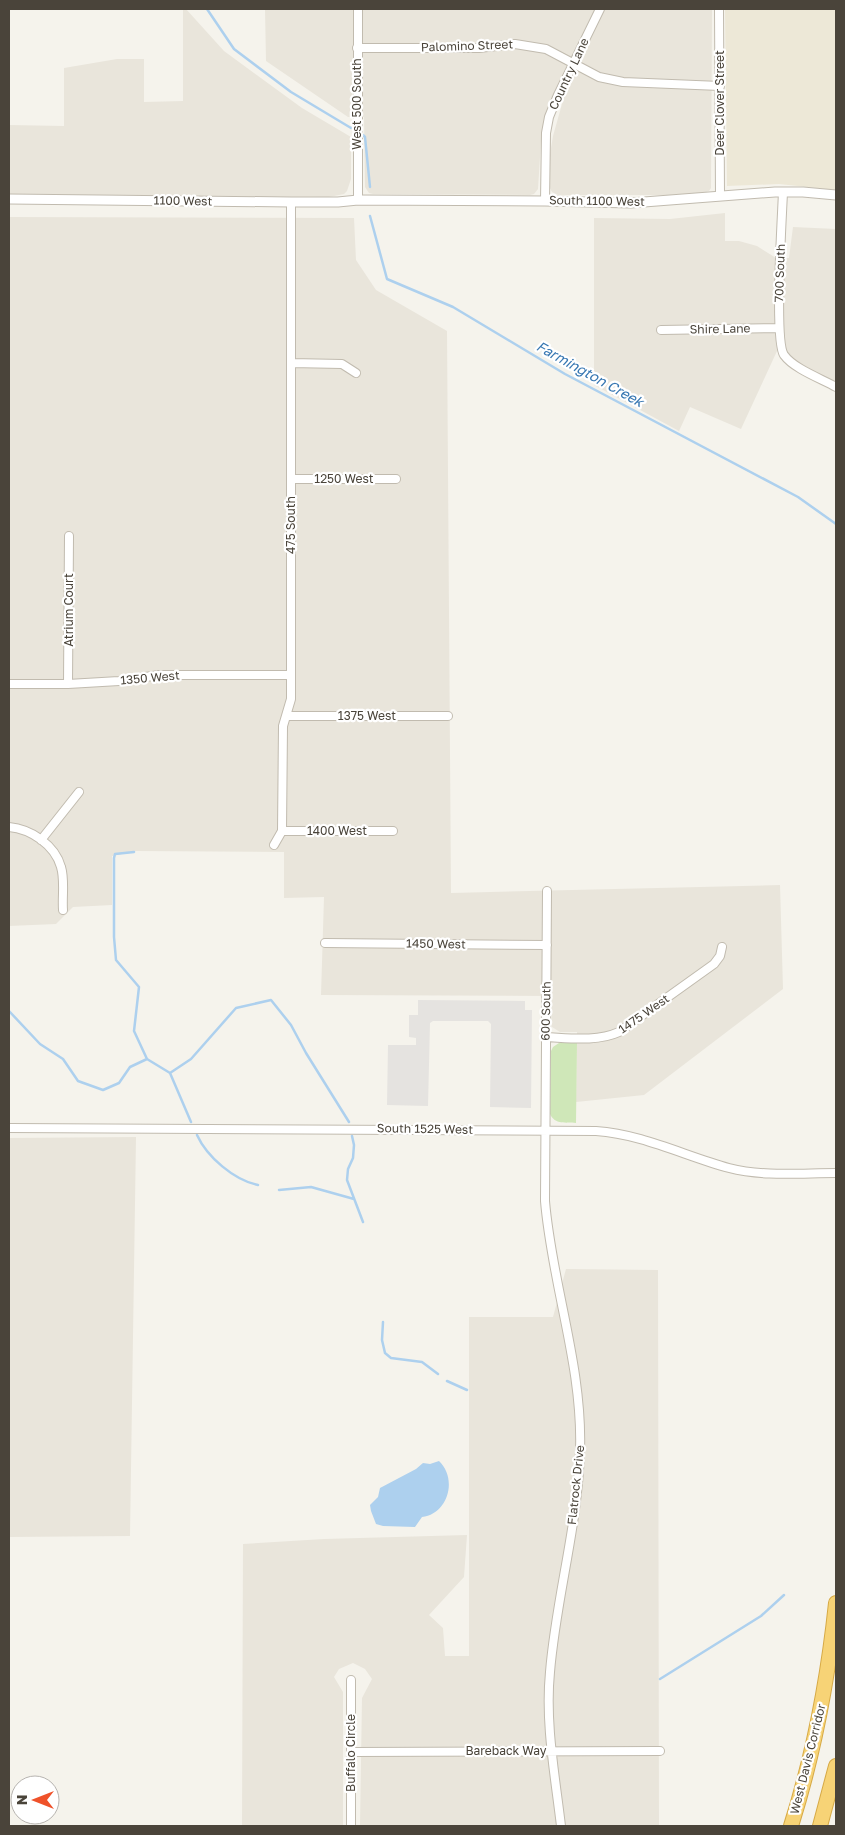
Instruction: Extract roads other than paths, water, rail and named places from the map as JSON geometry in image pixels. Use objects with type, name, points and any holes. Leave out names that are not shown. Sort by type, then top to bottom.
[{"type":"highway","name":"West Davis Corridor","points":[[791,1826],[807,1770],[823,1701],[836,1603]]},
{"type":"highway","points":[[820,1826],[836,1766]]},
{"type":"street","name":"West 500 South","points":[[358,9],[358,200]]},
{"type":"street","name":"Country Lane","points":[[544,200],[546,133],[549,117],[600,9]]},
{"type":"street","name":"Deer Clover Street","points":[[719,9],[720,196]]},
{"type":"street","name":"Palomino Street","points":[[357,48],[479,48],[515,44],[546,49],[599,77],[623,82],[720,86]]},
{"type":"street","name":"South 1100 West","points":[[358,200],[544,200],[631,203],[782,192],[836,195]]},
{"type":"street","name":"700 South","points":[[782,192],[779,328],[783,354],[793,364],[836,387]]},
{"type":"street","name":"1100 West","points":[[9,199],[291,202],[358,200]]},
{"type":"street","name":"475 South","points":[[274,845],[282,831],[282,726],[291,699],[291,202]]},
{"type":"street","name":"Shire Lane","points":[[662,330],[779,328]]},
{"type":"street","points":[[291,363],[342,364],[356,373]]},
{"type":"street","name":"1250 West","points":[[291,479],[396,479]]},
{"type":"street","name":"Atrium Court","points":[[68,684],[69,536]]},
{"type":"street","name":"1350 West","points":[[9,684],[68,684],[119,681],[159,675],[291,675]]},
{"type":"street","name":"1375 West","points":[[286,716],[448,716]]},
{"type":"street","points":[[41,840],[80,792]]},
{"type":"street","points":[[9,826],[27,831],[50,846],[61,867],[63,910]]},
{"type":"street","name":"1400 West","points":[[282,831],[393,831]]},
{"type":"street","name":"600 South","points":[[545,1131],[547,890]]},
{"type":"street","name":"1450 West","points":[[325,943],[546,945]]},
{"type":"street","name":"1475 West","points":[[546,1037],[598,1038],[608,1037],[619,1032],[714,964],[720,956],[722,947]]},
{"type":"street","name":"South 1525 West","points":[[9,1128],[596,1131],[620,1134],[739,1170],[770,1174],[836,1174]]},
{"type":"street","name":"Flatrock Drive","points":[[545,1131],[546,1214],[575,1380],[580,1433],[578,1483],[550,1671],[548,1702],[561,1826]]},
{"type":"street","name":"Buffalo Circle","points":[[351,1680],[351,1826]]},
{"type":"street","name":"Bareback Way","points":[[351,1752],[660,1751]]},
{"type":"water","points":[[439,1461],[445,1468],[449,1486],[444,1503],[438,1510],[422,1517],[415,1527],[376,1524],[370,1505],[378,1497],[380,1488],[416,1469],[423,1463],[430,1464]]},
{"type":"waterway","name":"Farmington Creek","points":[[207,9],[234,49],[291,92],[351,128]]},
{"type":"waterway","name":"Farmington Creek","points":[[363,135],[365,137],[370,187]]},
{"type":"waterway","name":"Farmington Creek","points":[[370,216],[387,279],[453,307],[565,374],[798,497],[836,524]]},
{"type":"waterway","points":[[134,852],[115,854],[114,858],[114,937],[116,960],[139,987],[134,1031],[147,1059]]},
{"type":"waterway","points":[[170,1073],[191,1059],[236,1008],[271,1000],[291,1025],[349,1122]]},
{"type":"waterway","points":[[9,1011],[40,1044],[63,1059],[78,1081],[103,1090],[119,1083],[130,1067],[147,1059],[170,1073],[191,1122]]},
{"type":"waterway","points":[[197,1135],[207,1151],[222,1166],[240,1178],[258,1185]]},
{"type":"waterway","points":[[352,1136],[354,1145],[353,1158],[348,1169],[347,1180],[363,1222]]},
{"type":"waterway","points":[[279,1190],[311,1187],[354,1199]]},
{"type":"waterway","points":[[383,1322],[382,1340],[385,1353],[391,1358],[422,1362],[438,1374]]},
{"type":"waterway","points":[[447,1381],[467,1390]]},
{"type":"waterway","points":[[660,1679],[761,1616],[784,1595]]}]
